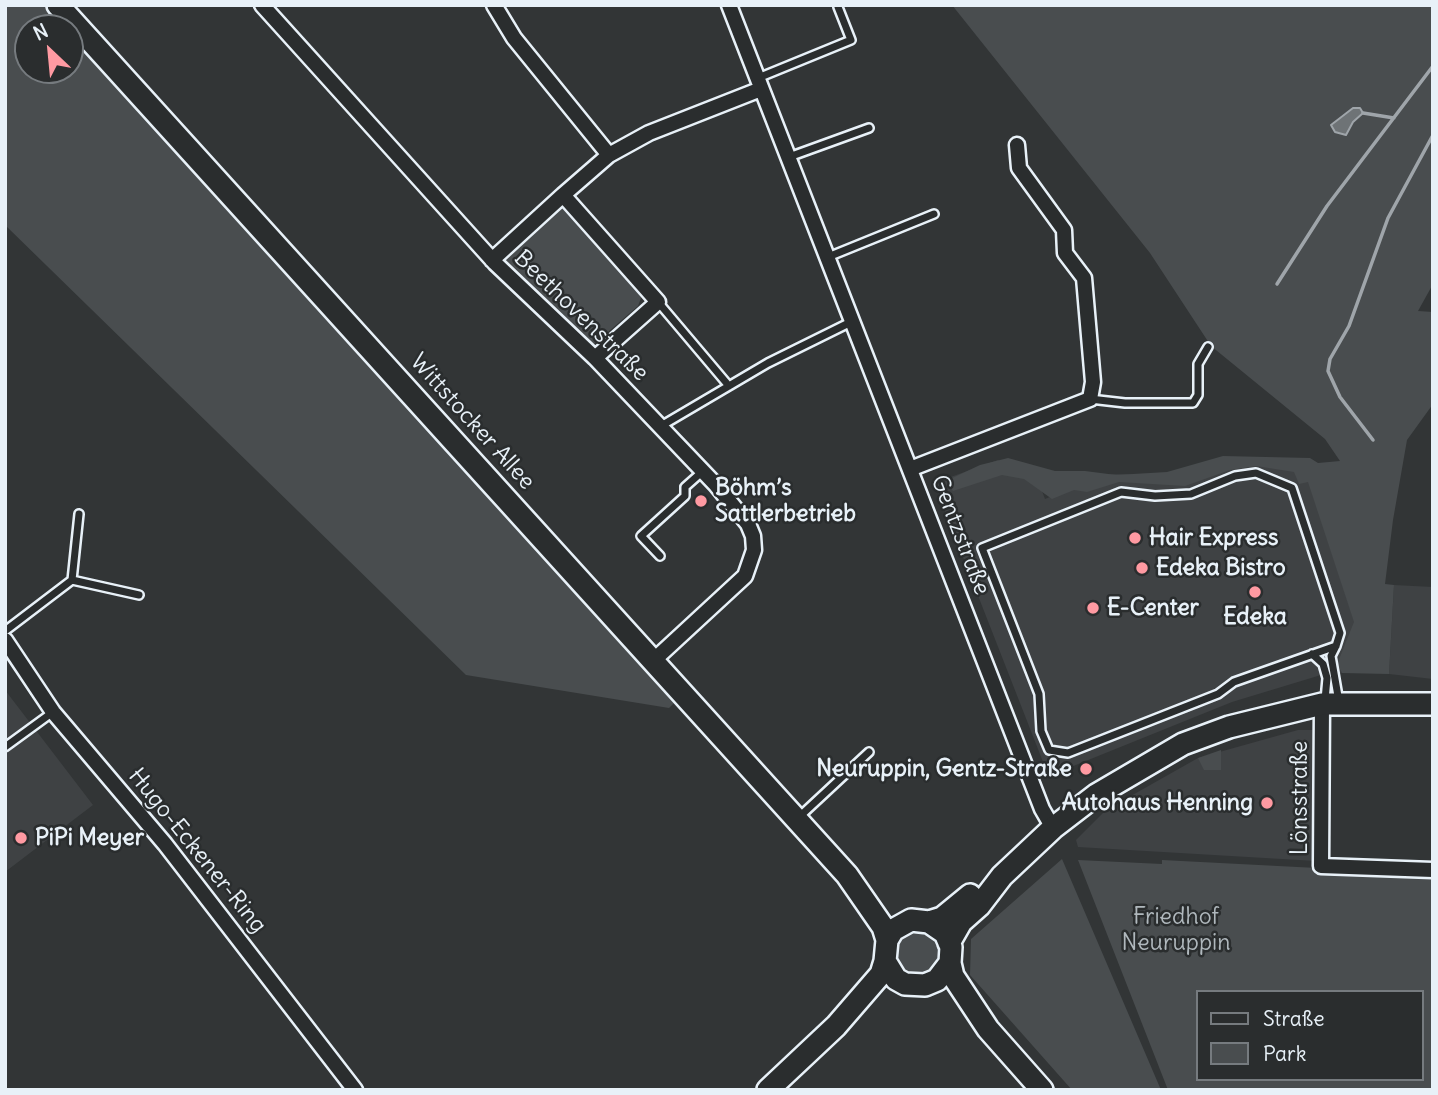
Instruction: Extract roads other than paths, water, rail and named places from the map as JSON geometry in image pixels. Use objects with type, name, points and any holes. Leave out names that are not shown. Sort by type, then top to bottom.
[{"type":"main road","name":"Wittstocker Allee","points":[[58,5],[846,875]]},
{"type":"main road","points":[[836,1026],[854,1018],[891,988],[937,980],[961,922],[979,906],[1002,876],[1053,828],[1096,795],[1183,744],[1251,720],[1329,703],[1433,704]]},
{"type":"main road","points":[[846,875],[870,889],[897,915],[940,927],[950,953],[953,976],[988,1029],[1042,1090]]},
{"type":"main road","points":[[846,875],[883,927],[886,951],[896,979],[948,995],[963,1012],[988,1029]]},
{"type":"main road","points":[[768,1090],[836,1026],[881,974],[886,951],[900,924],[942,918],[970,895],[1002,876]]},
{"type":"street","name":"Beethovenstraße","points":[[262,5],[492,260],[595,358],[746,520],[753,536],[754,550],[745,576],[653,661]]},
{"type":"street","points":[[494,5],[514,38],[609,155]]},
{"type":"street","name":"Gentzstraße","points":[[729,5],[1042,809],[1053,828]]},
{"type":"street","points":[[492,260],[609,155],[649,133],[759,84]]},
{"type":"street","points":[[910,469],[1090,399],[1093,382],[1084,278],[1065,253],[1064,230],[1018,168],[1017,145]]},
{"type":"street","points":[[563,195],[658,302],[595,358]]},
{"type":"street","name":"Hugo-Eckener-Ring","points":[[5,640],[53,712],[165,844],[355,1090]]},
{"type":"street","name":"Lönsstraße","points":[[1329,703],[1321,866],[1433,870]]},
{"type":"lane","points":[[759,84],[851,40],[838,7]]},
{"type":"lane","points":[[789,157],[869,128]]},
{"type":"lane","points":[[827,257],[934,214]]},
{"type":"lane","points":[[658,302],[729,386]]},
{"type":"lane","points":[[660,426],[729,386],[854,321]]},
{"type":"lane","points":[[1090,399],[1125,403],[1193,403],[1198,395],[1198,364],[1208,347]]},
{"type":"lane","points":[[660,556],[641,536],[685,496],[685,487],[703,471]]},
{"type":"lane","points":[[1329,703],[1331,656],[1336,646],[1340,633],[1292,488],[1256,473],[1236,476],[1191,494],[1155,496],[1121,492],[982,548],[1039,694],[1041,731],[1049,750],[1068,753],[1218,694],[1234,682],[1336,646]]},
{"type":"lane","points":[[5,631],[72,580],[79,514]]},
{"type":"lane","points":[[72,580],[139,595]]},
{"type":"lane","points":[[1312,654],[1319,657],[1327,678],[1329,703]]},
{"type":"lane","points":[[5,747],[53,712]]},
{"type":"lane","points":[[797,820],[869,752]]},
{"type":"waterway","points":[[1277,284],[1327,206],[1433,66]]},
{"type":"waterway","points":[[1363,113],[1394,118]]},
{"type":"waterway","points":[[1373,440],[1340,397],[1328,371],[1330,359],[1349,326],[1388,218],[1433,135]]},
{"type":"place","name":"Böhm’s Sattlerbetrieb","points":[[701,501]]},
{"type":"place","name":"Hair Express","points":[[1135,538]]},
{"type":"place","name":"Edeka Bistro","points":[[1142,568]]},
{"type":"place","name":"Edeka","points":[[1255,592]]},
{"type":"place","name":"E-Center","points":[[1093,608]]},
{"type":"place","name":"Neuruppin, Gentz-Straße","points":[[1086,769]]},
{"type":"place","name":"Autohaus Henning","points":[[1267,803]]},
{"type":"place","name":"PiPi Meyer","points":[[21,838]]},
{"type":"park label","name":"Friedhof Neuruppin","points":[[1176,930]]}]
